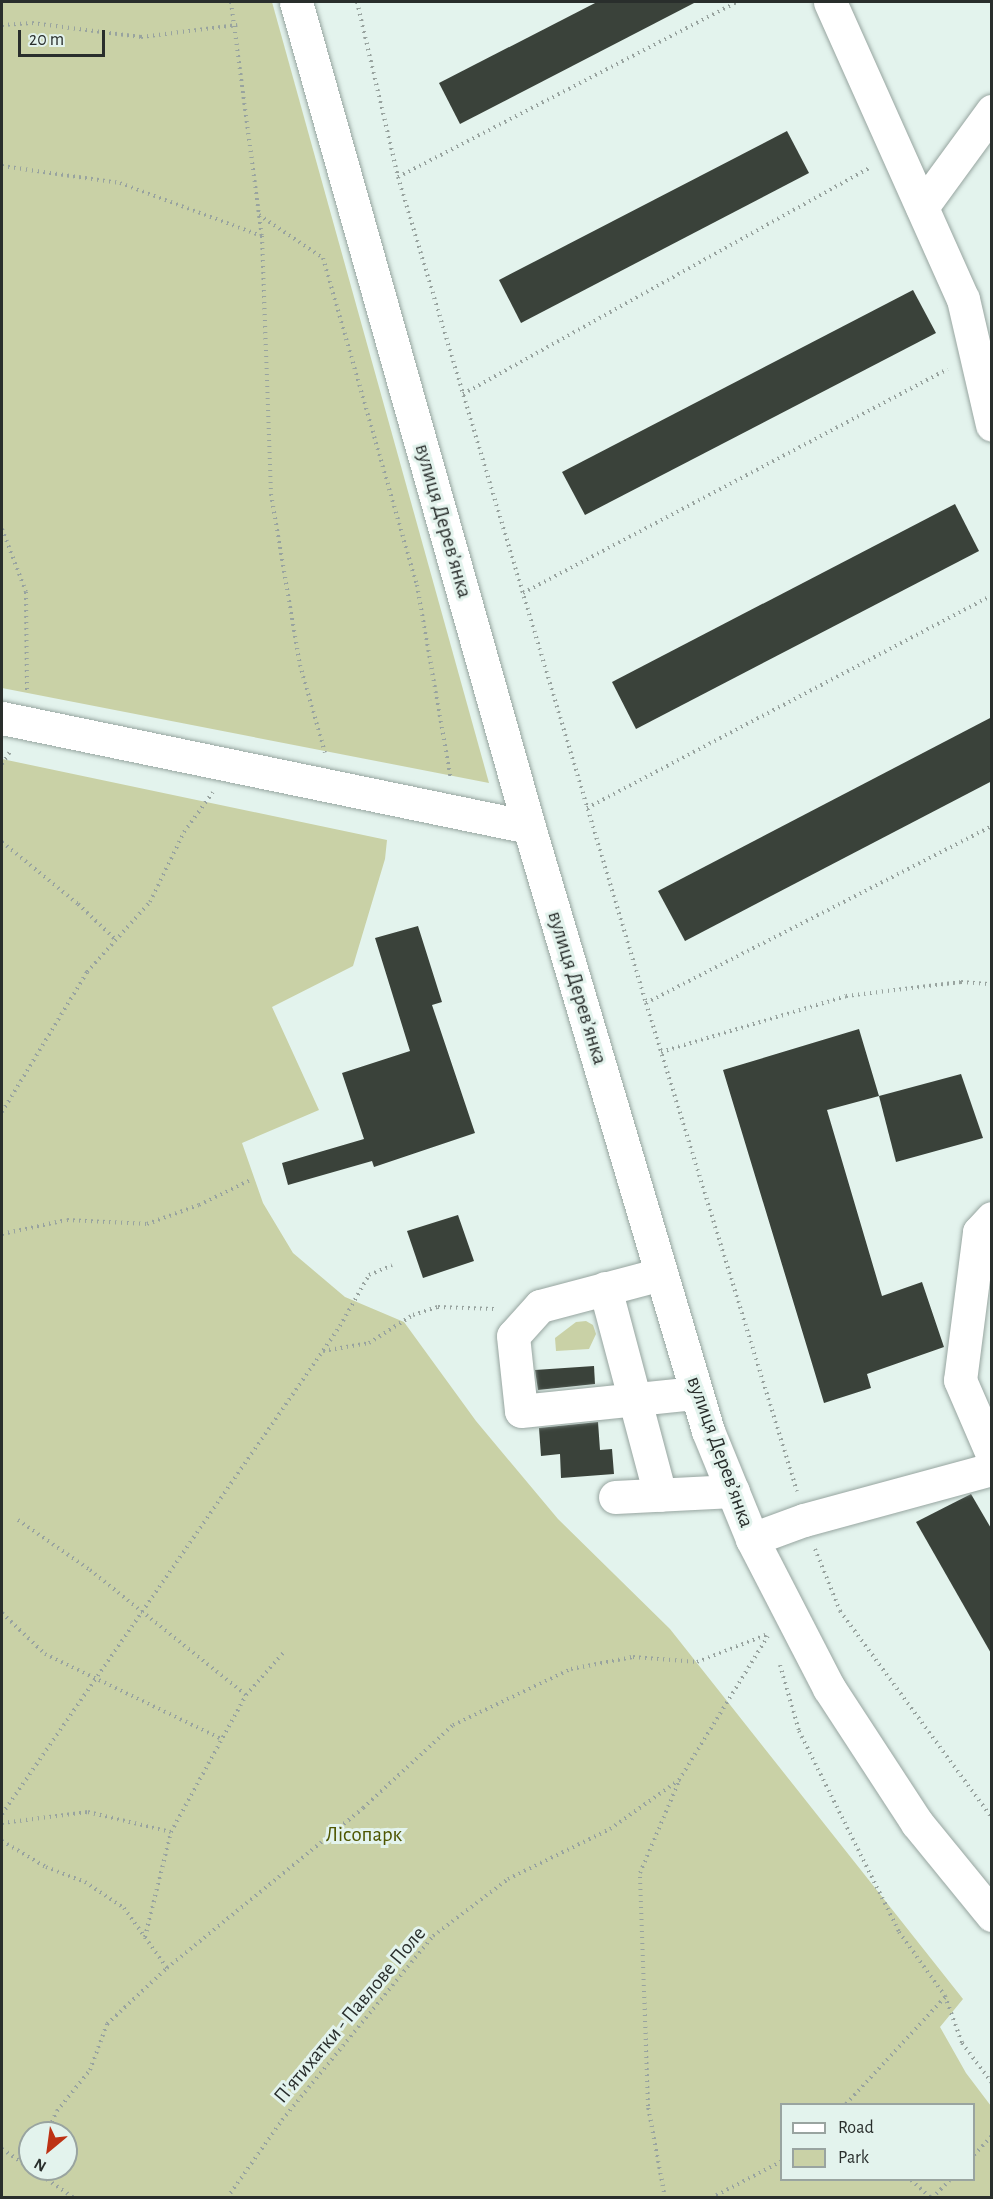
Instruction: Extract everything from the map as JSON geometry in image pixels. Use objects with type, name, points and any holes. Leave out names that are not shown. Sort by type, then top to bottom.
[{"type":"main road","name":"вулиця Дерев’янка","points":[[296,2],[529,827],[696,1393],[752,1539],[836,1698],[917,1823],[992,1916]]},
{"type":"main road","points":[[830,2],[963,299],[992,425]]},
{"type":"main road","points":[[922,207],[992,111]]},
{"type":"main road","points":[[15,721],[529,827]]},
{"type":"main road","points":[[992,1218],[979,1232],[960,1380],[992,1454]]},
{"type":"main road","points":[[661,1274],[540,1306],[513,1336],[521,1411],[696,1393]]},
{"type":"main road","points":[[605,1288],[660,1495]]},
{"type":"main road","points":[[752,1539],[804,1520],[992,1468]]},
{"type":"main road","points":[[615,1497],[733,1491]]},
{"type":"path","points":[[231,2],[237,25],[262,236],[271,494],[300,665],[335,786]]},
{"type":"path","points":[[357,2],[398,177],[645,1003],[787,1447],[804,1520],[840,1611],[992,1818]]},
{"type":"path","points":[[398,177],[736,2]]},
{"type":"path","points":[[2,26],[32,23],[141,37],[237,25]]},
{"type":"path","points":[[463,394],[897,152]]},
{"type":"path","points":[[2,166],[120,183],[262,236]]},
{"type":"path","points":[[259,215],[323,258],[417,585],[457,813]]},
{"type":"path","points":[[523,593],[975,354]]},
{"type":"path","points":[[2,529],[26,592],[15,721]]},
{"type":"path","points":[[587,808],[992,595]]},
{"type":"path","points":[[2,1112],[87,972],[150,902],[184,832],[232,765]]},
{"type":"path","points":[[645,1003],[992,826]]},
{"type":"path","points":[[2,842],[78,904],[116,940]]},
{"type":"path","points":[[661,1052],[846,996],[961,982],[992,984]]},
{"type":"path","points":[[2,1234],[67,1220],[147,1224],[199,1205],[250,1180]]},
{"type":"path","points":[[2,1814],[322,1351],[369,1275],[392,1265]]},
{"type":"path","points":[[322,1351],[369,1343],[412,1315],[438,1307],[540,1306]]},
{"type":"path","points":[[18,1520],[141,1612],[246,1695]]},
{"type":"path","points":[[2,1613],[45,1654],[98,1676],[158,1710],[222,1739]]},
{"type":"path","points":[[52,2121],[57,2111],[90,2070],[107,2024],[166,1968],[363,1808],[453,1725],[571,1669],[633,1657],[697,1662],[770,1633],[773,1644]]},
{"type":"path","name":"П'ятихатки - Павлове Поле","points":[[226,2198],[282,2120],[433,1936],[508,1879],[610,1829],[679,1780],[770,1633]]},
{"type":"path","points":[[145,1937],[171,1832],[246,1695],[283,1653]]},
{"type":"path","points":[[777,1655],[799,1731],[899,1932],[945,1996],[962,2043],[992,2083]]},
{"type":"path","points":[[665,2198],[648,2106],[640,1873],[679,1780]]},
{"type":"path","points":[[2,1823],[88,1812],[171,1832]]},
{"type":"path","points":[[2,1841],[46,1868],[85,1882],[124,1908],[166,1968]]},
{"type":"path","points":[[847,2103],[945,1996]]},
{"type":"path","points":[[975,2154],[992,2136]]},
{"type":"path","points":[[2,2148],[18,2159]]},
{"type":"path","points":[[711,2198],[780,2162]]},
{"type":"path","points":[[50,2181],[74,2198]]},
{"type":"path","points":[[912,2181],[932,2198],[949,2181]]},
{"type":"green space","points":[[2,2],[272,2],[489,783],[2,688]]},
{"type":"green space","name":"Лісопарк","points":[[2,759],[387,840],[385,859],[353,966],[272,1007],[319,1110],[242,1143],[263,1203],[293,1253],[345,1297],[404,1322],[476,1421],[558,1519],[670,1629],[963,1999],[940,2027],[966,2073],[991,2106],[991,2197],[2,2197]]},
{"type":"green space","points":[[586,1321],[593,1325],[596,1334],[589,1349],[556,1351],[555,1338],[576,1322]]},
{"type":"building","points":[[597,2],[696,2],[460,124],[439,83]]},
{"type":"building","points":[[787,131],[809,173],[521,323],[499,280]]},
{"type":"building","points":[[913,290],[936,333],[585,515],[562,472]]},
{"type":"building","points":[[955,504],[979,551],[636,729],[612,682]]},
{"type":"building","points":[[992,717],[992,781],[685,941],[658,891]]},
{"type":"building","points":[[418,926],[442,1002],[432,1005],[475,1133],[374,1167],[372,1161],[288,1185],[282,1163],[364,1139],[342,1073],[410,1051],[375,938]]},
{"type":"building","points":[[859,1029],[879,1096],[827,1110],[882,1296],[922,1282],[944,1347],[867,1374],[871,1388],[824,1403],[723,1070]]},
{"type":"building","points":[[961,1074],[983,1138],[896,1162],[879,1096]]},
{"type":"building","points":[[458,1215],[474,1261],[423,1278],[407,1231]]},
{"type":"building","points":[[594,1366],[595,1384],[538,1390],[535,1370]]},
{"type":"building","points":[[598,1422],[600,1450],[612,1449],[614,1474],[561,1478],[560,1454],[541,1456],[539,1428]]},
{"type":"building","points":[[971,1494],[992,1530],[992,1655],[916,1522]]}]
